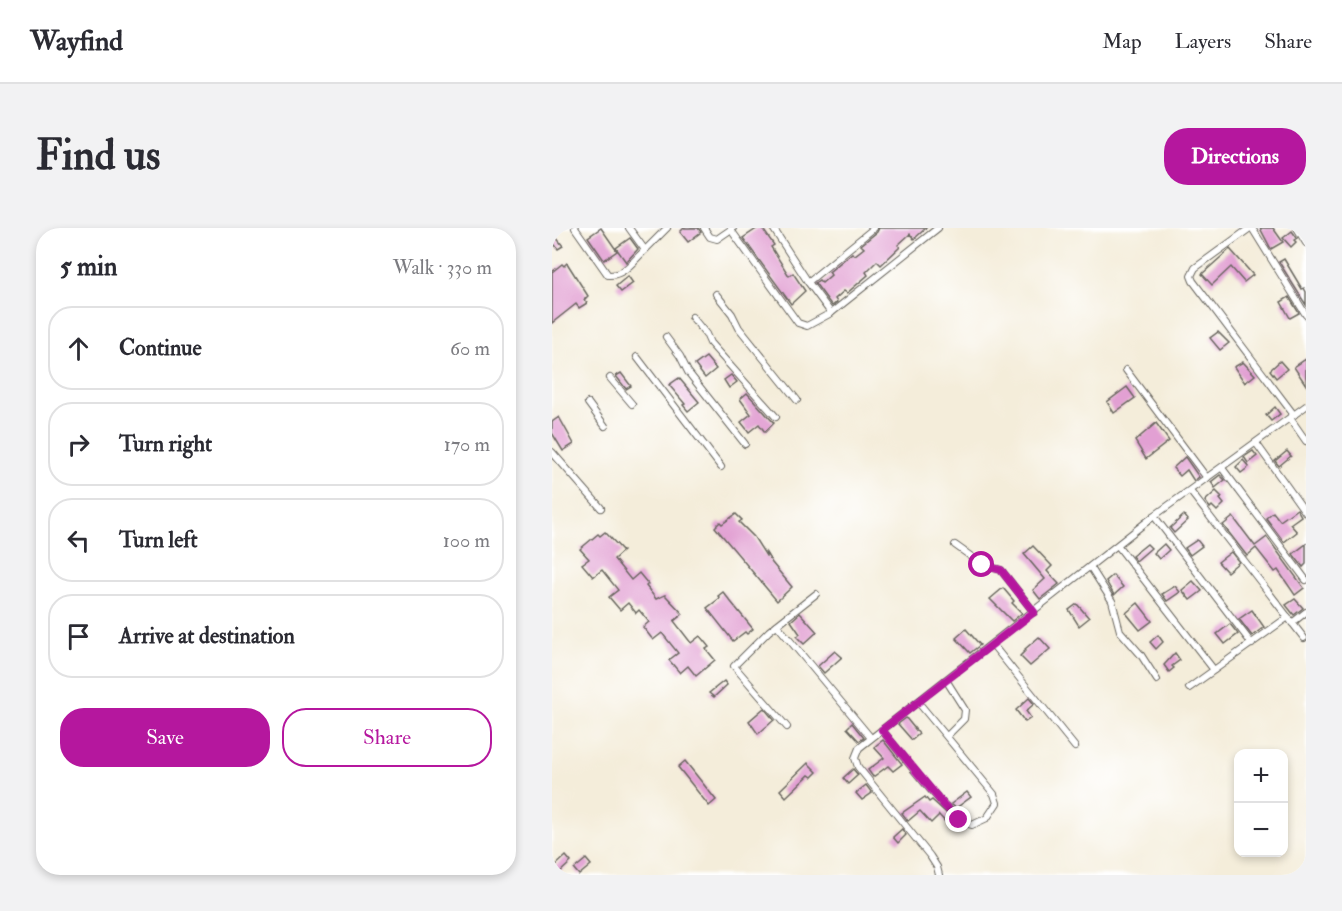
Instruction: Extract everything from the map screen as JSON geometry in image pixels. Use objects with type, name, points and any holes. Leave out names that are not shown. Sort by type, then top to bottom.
[{"type":"street","points":[[575,228],[608,275],[622,272],[667,228]]},
{"type":"street","points":[[629,228],[645,250]]},
{"type":"street","points":[[704,228],[713,239],[717,239],[732,229],[798,323],[802,325],[811,325],[831,313],[938,228]]},
{"type":"street","points":[[773,228],[831,313]]},
{"type":"street","points":[[808,282],[874,228]]},
{"type":"street","points":[[1306,315],[1251,228],[1195,268],[1191,276],[1292,417],[1306,441]]},
{"type":"street","points":[[1297,228],[1306,243]]},
{"type":"street","points":[[716,294],[732,314],[739,328],[797,400]]},
{"type":"street","points":[[692,317],[706,334],[710,343],[776,417]]},
{"type":"street","points":[[666,337],[688,372],[745,444]]},
{"type":"street","points":[[637,357],[721,467]]},
{"type":"street","points":[[1126,370],[1207,478]]},
{"type":"street","points":[[610,378],[632,404]]},
{"type":"street","points":[[588,403],[605,426]]},
{"type":"street","points":[[939,875],[930,856],[858,766],[855,758],[859,748],[1091,568],[1154,516],[1306,406]]},
{"type":"street","points":[[1256,443],[1306,513]]},
{"type":"street","points":[[552,452],[602,508]]},
{"type":"street","points":[[1222,468],[1306,580]]},
{"type":"street","points":[[1190,491],[1304,638]]},
{"type":"street","points":[[1154,516],[1252,644]]},
{"type":"street","points":[[955,545],[982,565],[1001,570],[1034,612]]},
{"type":"street","points":[[1118,546],[1214,670]]},
{"type":"street","points":[[1091,568],[1112,601],[1118,627],[1141,655],[1157,680]]},
{"type":"street","points":[[788,727],[734,666],[777,625],[816,594]]},
{"type":"street","points":[[1189,688],[1252,644],[1306,612]]},
{"type":"street","points":[[777,625],[871,738]]},
{"type":"street","points":[[992,644],[1076,747]]},
{"type":"street","points":[[946,680],[965,710],[964,718],[947,736]]},
{"type":"street","points":[[882,730],[944,805],[963,823],[975,825],[992,812],[997,803],[996,798],[918,702]]},
{"type":"building","points":[[601,228],[617,251],[604,260],[588,237]]},
{"type":"building","points":[[684,228],[698,228],[701,232],[688,242],[680,232]]},
{"type":"building","points":[[758,228],[762,228],[774,245],[771,247],[789,276],[793,273],[805,291],[791,304],[743,238]]},
{"type":"building","points":[[879,228],[926,228],[914,239],[910,234],[881,265],[877,261],[866,272],[868,275],[847,293],[844,291],[835,299],[837,302],[832,306],[815,283],[819,280],[822,283],[831,275],[829,272],[852,253],[855,255],[864,248],[861,245]]},
{"type":"building","points":[[1260,228],[1273,228],[1283,242],[1271,249]]},
{"type":"building","points":[[1292,231],[1297,238],[1291,247],[1283,238]]},
{"type":"building","points":[[552,232],[563,246],[558,249],[552,241]]},
{"type":"building","points":[[630,238],[638,249],[626,262],[616,248]]},
{"type":"building","points":[[1230,249],[1253,275],[1244,282],[1231,267],[1212,285],[1202,274]]},
{"type":"building","points":[[1284,259],[1306,292],[1306,305],[1279,262]]},
{"type":"building","points":[[567,263],[588,296],[584,300],[587,303],[579,308],[576,304],[552,323],[552,272]]},
{"type":"building","points":[[628,276],[633,283],[621,292],[616,286]]},
{"type":"building","points":[[1289,297],[1299,313],[1290,318],[1281,302]]},
{"type":"building","points":[[1218,332],[1229,343],[1220,350],[1210,338]]},
{"type":"building","points":[[706,357],[716,369],[705,378],[695,365]]},
{"type":"building","points":[[1306,359],[1306,385],[1294,367]]},
{"type":"building","points":[[1280,361],[1287,369],[1276,378],[1270,370]]},
{"type":"building","points":[[1243,362],[1255,375],[1245,383],[1234,367]]},
{"type":"building","points":[[621,373],[631,386],[626,389],[616,376]]},
{"type":"building","points":[[731,375],[737,382],[729,388],[724,380]]},
{"type":"building","points":[[679,378],[699,402],[688,411],[669,385]]},
{"type":"building","points":[[1127,387],[1135,398],[1114,413],[1107,402]]},
{"type":"building","points":[[747,393],[774,423],[765,432],[759,424],[749,432],[741,422],[751,414],[740,399]]},
{"type":"building","points":[[1275,407],[1280,414],[1271,421],[1266,415]]},
{"type":"building","points":[[559,417],[574,444],[563,451],[552,433],[552,422]]},
{"type":"building","points":[[1156,423],[1169,441],[1146,459],[1135,441]]},
{"type":"building","points":[[1253,451],[1257,456],[1248,463],[1244,457]]},
{"type":"building","points":[[1287,451],[1291,456],[1279,466],[1275,461]]},
{"type":"building","points":[[1185,457],[1199,477],[1194,481],[1187,470],[1180,476],[1173,468]]},
{"type":"building","points":[[1243,460],[1249,467],[1241,473],[1236,467]]},
{"type":"building","points":[[1220,475],[1225,480],[1215,488],[1211,482]]},
{"type":"building","points":[[1216,491],[1222,497],[1220,499],[1224,504],[1217,511],[1212,506],[1210,508],[1205,501]]},
{"type":"building","points":[[1297,509],[1301,516],[1290,524],[1297,532],[1284,542],[1266,518],[1273,512],[1280,521]]},
{"type":"building","points":[[736,514],[742,520],[739,522],[754,537],[766,556],[766,553],[792,587],[777,601],[715,527]]},
{"type":"building","points":[[1184,515],[1188,520],[1174,533],[1170,528]]},
{"type":"building","points":[[1233,517],[1255,546],[1267,537],[1304,588],[1295,595],[1278,570],[1275,572],[1256,548],[1247,556],[1223,525]]},
{"type":"building","points":[[605,532],[623,551],[614,559],[631,580],[639,573],[656,599],[665,595],[683,614],[674,621],[691,643],[700,636],[709,647],[706,649],[715,660],[696,676],[688,666],[680,673],[669,660],[678,653],[662,633],[653,640],[643,627],[649,622],[639,610],[636,613],[628,603],[620,610],[609,597],[618,590],[602,570],[593,577],[582,564],[589,559],[580,549],[598,534],[600,536]]},
{"type":"building","points":[[1197,540],[1202,546],[1190,555],[1185,548]]},
{"type":"building","points":[[1147,544],[1151,548],[1136,561],[1132,556]]},
{"type":"building","points":[[1164,544],[1169,550],[1159,559],[1154,553]]},
{"type":"building","points":[[1306,544],[1306,564],[1303,567],[1293,554]]},
{"type":"building","points":[[1033,546],[1052,566],[1047,571],[1059,584],[1040,599],[1033,590],[1045,579],[1024,554]]},
{"type":"building","points":[[1231,552],[1239,562],[1227,572],[1218,562]]},
{"type":"building","points":[[1113,575],[1123,587],[1114,595],[1106,581]]},
{"type":"building","points":[[1193,581],[1202,591],[1190,600],[1182,590]]},
{"type":"building","points":[[1175,586],[1180,592],[1167,601],[1162,594]]},
{"type":"building","points":[[1003,588],[1014,601],[1012,603],[1022,613],[1012,621],[990,599]]},
{"type":"building","points":[[723,592],[753,629],[733,641],[707,608],[720,598],[718,596]]},
{"type":"building","points":[[1295,599],[1303,608],[1294,615],[1286,605]]},
{"type":"building","points":[[1138,603],[1152,621],[1140,630],[1126,613]]},
{"type":"building","points":[[1077,604],[1089,618],[1079,626],[1069,610]]},
{"type":"building","points":[[1252,610],[1264,627],[1252,636],[1239,619]]},
{"type":"building","points":[[800,613],[817,632],[804,644],[797,637],[800,634],[791,621]]},
{"type":"building","points":[[1230,624],[1238,634],[1225,644],[1217,634]]},
{"type":"building","points":[[966,629],[980,645],[970,653],[956,638]]},
{"type":"building","points":[[1158,635],[1163,642],[1156,649],[1150,642]]},
{"type":"building","points":[[1039,637],[1050,649],[1030,666],[1020,656]]},
{"type":"building","points":[[835,651],[842,657],[824,673],[818,666]]},
{"type":"building","points":[[1175,653],[1180,660],[1172,666],[1174,668],[1169,672],[1164,665]]},
{"type":"building","points":[[724,681],[727,685],[714,697],[709,693]]},
{"type":"building","points":[[1029,698],[1034,704],[1026,711],[1031,718],[1025,722],[1016,710]]},
{"type":"building","points":[[764,708],[774,720],[758,734],[749,721]]},
{"type":"building","points":[[906,718],[919,734],[912,740],[898,724]]},
{"type":"building","points":[[852,723],[864,738],[859,741],[847,728]]},
{"type":"building","points":[[883,740],[902,764],[893,771],[888,766],[873,777],[868,770],[884,758],[874,747]]},
{"type":"building","points":[[685,761],[716,800],[709,806],[678,767]]},
{"type":"building","points":[[808,763],[817,772],[812,777],[809,775],[786,797],[780,790]]},
{"type":"building","points":[[853,769],[858,775],[848,784],[843,778]]},
{"type":"building","points":[[866,785],[872,793],[862,800],[856,793]]},
{"type":"building","points":[[967,792],[971,797],[956,808],[951,804]]},
{"type":"building","points":[[925,797],[929,802],[932,800],[955,821],[949,826],[939,815],[931,823],[920,811],[908,821],[902,813]]},
{"type":"building","points":[[902,829],[906,835],[898,843],[893,837]]},
{"type":"building","points":[[566,856],[571,862],[558,874],[553,868]]},
{"type":"building","points":[[586,859],[591,865],[579,875],[574,869]]},
{"type":"route","points":[[959,820],[882,730],[1034,612],[1001,570],[982,565]]}]
